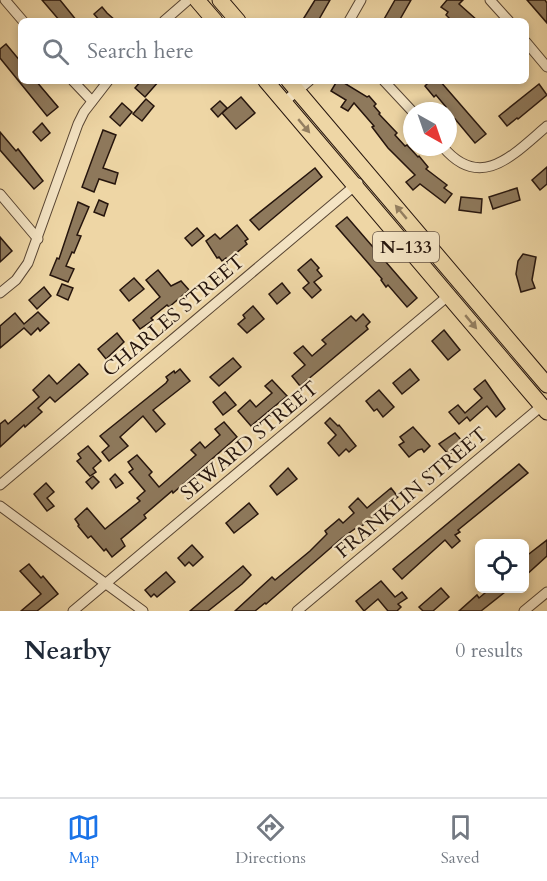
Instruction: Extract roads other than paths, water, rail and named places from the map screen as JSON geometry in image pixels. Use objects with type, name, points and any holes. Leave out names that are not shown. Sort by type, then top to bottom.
[{"type":"main road","points":[[197,0],[212,18]]},
{"type":"main road","points":[[220,0],[235,18]]},
{"type":"main road","name":"N-133","points":[[269,84],[448,296],[545,406]]},
{"type":"main road","name":"N-133","points":[[299,84],[369,174],[547,386]]},
{"type":"street","points":[[5,0],[20,18]]},
{"type":"street","points":[[167,18],[188,0]]},
{"type":"street","points":[[351,18],[361,0]]},
{"type":"street","points":[[490,0],[506,18]]},
{"type":"street","points":[[529,46],[547,67]]},
{"type":"street","points":[[76,84],[92,101]]},
{"type":"street","points":[[0,293],[23,272],[38,239],[78,124],[106,84]]},
{"type":"street","points":[[284,102],[299,84]]},
{"type":"street","points":[[387,84],[404,102]]},
{"type":"street","points":[[452,156],[458,162],[476,168],[497,165],[509,158],[547,126]]},
{"type":"street","name":"CHARLES STREET","points":[[0,484],[369,174]]},
{"type":"street","points":[[0,194],[38,239]]},
{"type":"street","name":"SEWARD STREET","points":[[73,611],[448,296]]},
{"type":"street","name":"FRANKLIN STREET","points":[[297,611],[545,406]]},
{"type":"street","points":[[0,506],[143,611]]},
{"type":"street","points":[[524,611],[547,592]]}]
